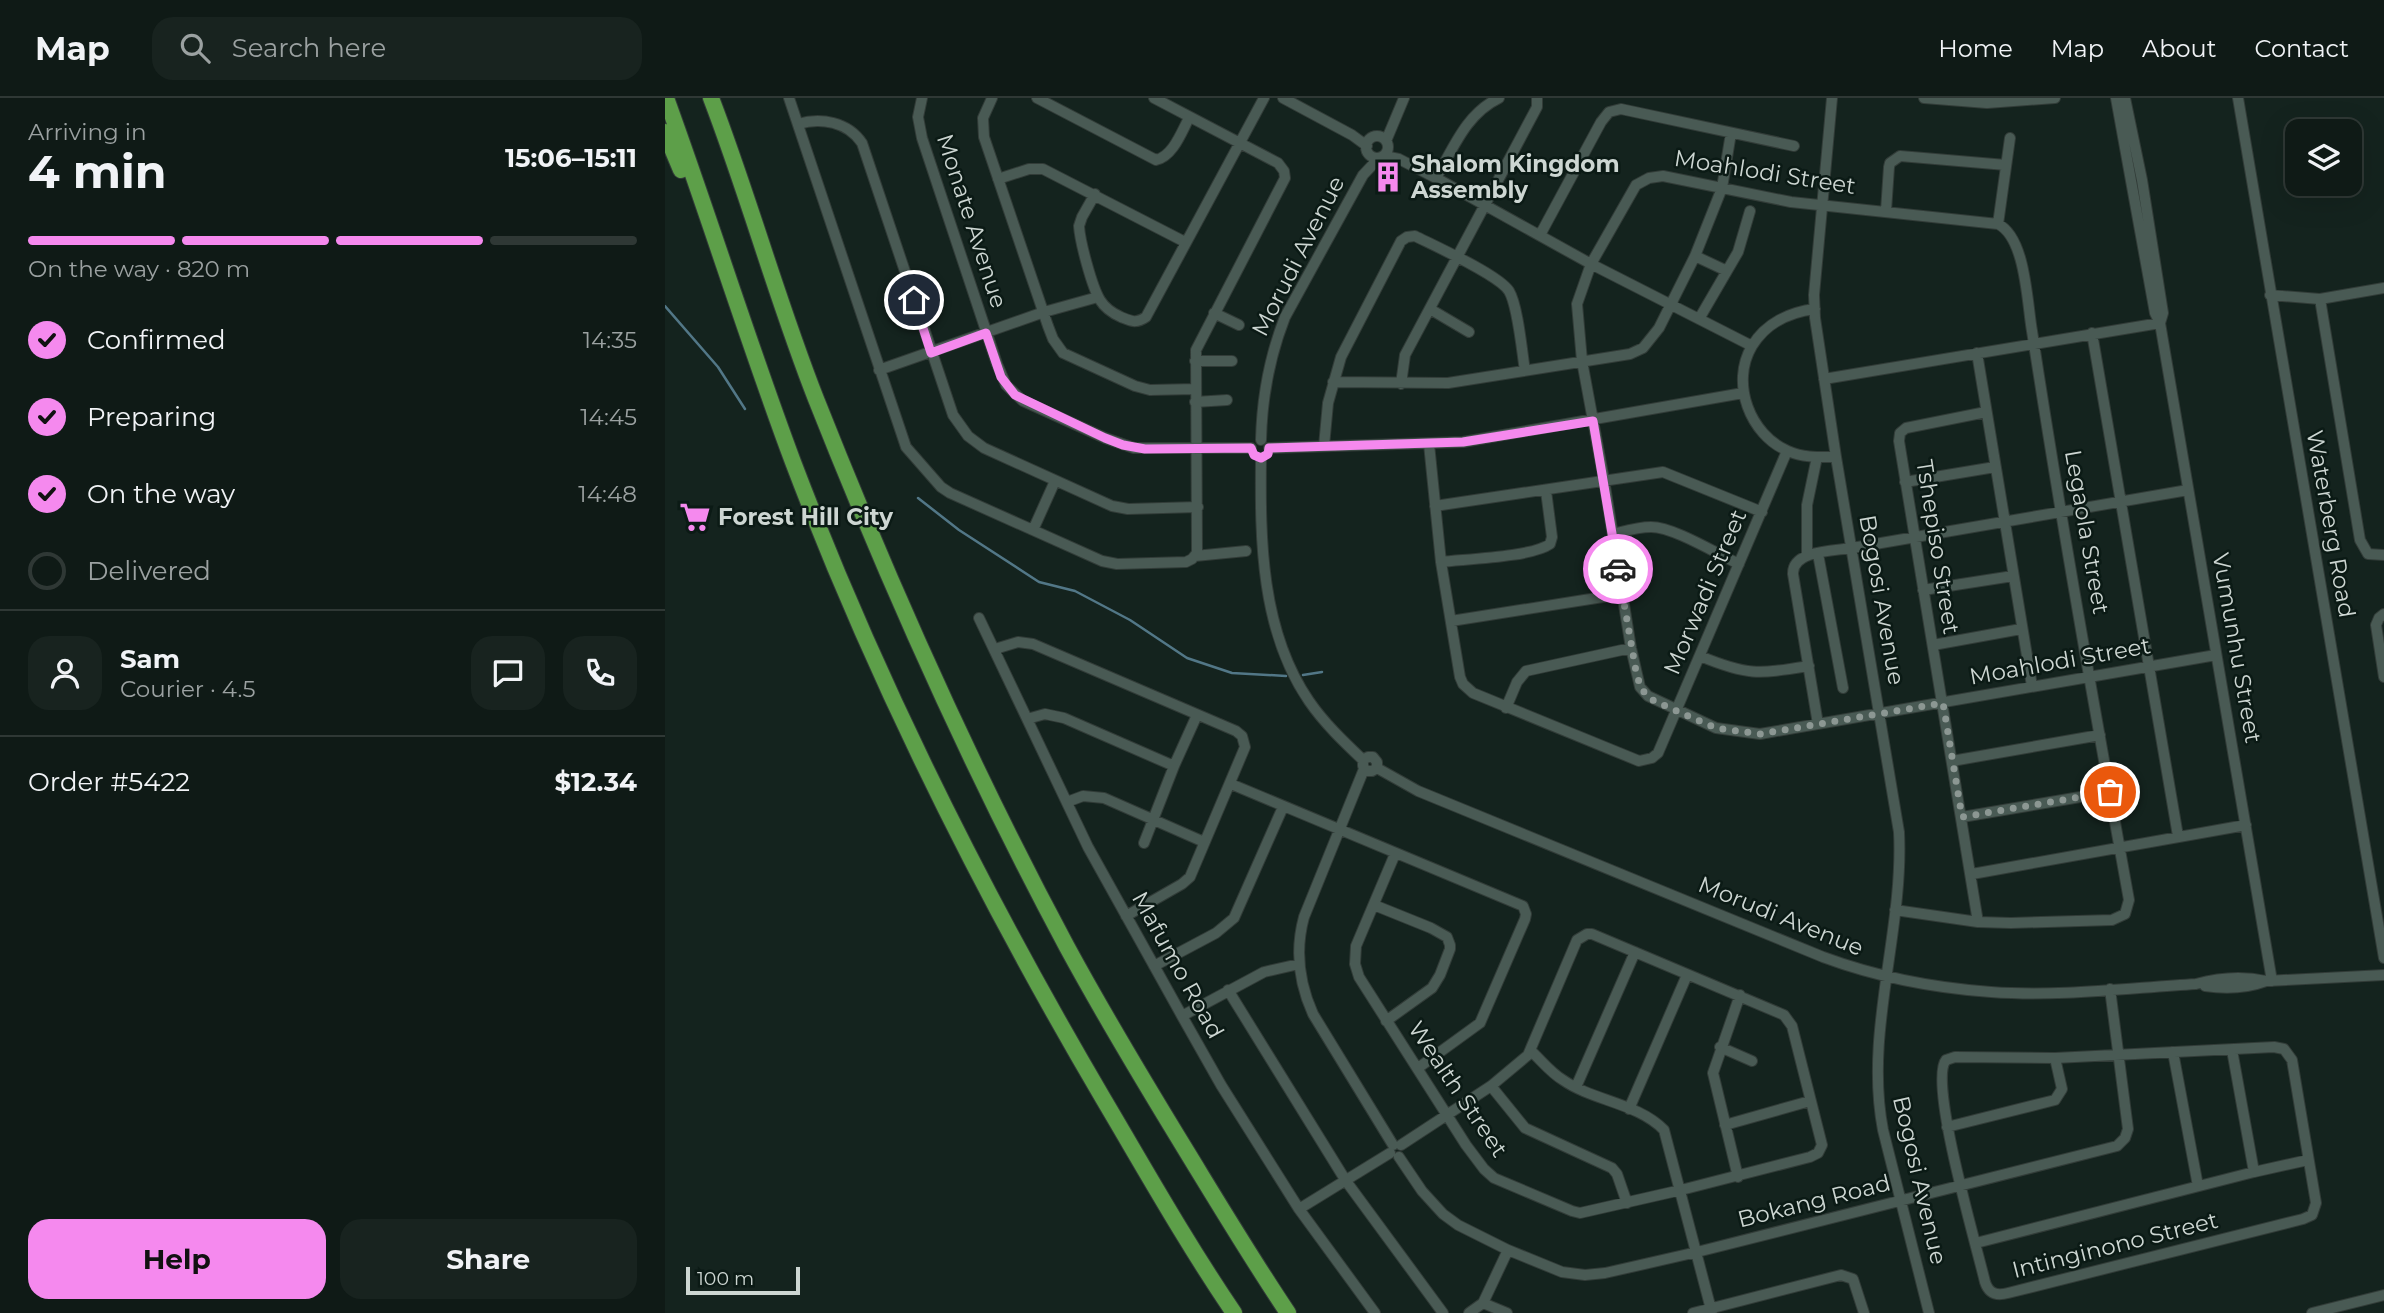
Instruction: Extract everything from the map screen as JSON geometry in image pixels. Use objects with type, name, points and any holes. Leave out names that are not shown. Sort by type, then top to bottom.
[{"type":"highway","points":[[666,98],[799,476],[887,684],[957,833],[1028,967],[1154,1185],[1234,1313]]},
{"type":"highway","points":[[711,98],[763,254],[815,396],[866,523],[946,705],[1068,950],[1133,1064],[1258,1269],[1288,1313]]},
{"type":"highway","points":[[718,98],[723,130]]},
{"type":"highway","points":[[665,132],[726,271]]},
{"type":"street","points":[[789,98],[903,442],[941,487],[1107,563],[1186,562],[1195,556],[1247,551]]},
{"type":"street","points":[[992,98],[982,125],[998,179],[1058,348],[1142,388],[1195,389]]},
{"type":"street","points":[[1037,98],[1156,160],[1163,158],[1171,150],[1189,118]]},
{"type":"street","points":[[1154,98],[1278,163],[1285,178],[1198,343],[1195,361],[1198,546],[1195,556]]},
{"type":"street","points":[[1095,194],[1079,226],[1098,296],[1115,314],[1133,322],[1142,320],[1264,98]]},
{"type":"street","points":[[1283,98],[1541,234],[1591,264],[1752,346]]},
{"type":"street","name":"Morudi Avenue","points":[[1265,444],[1265,387],[1285,317],[1404,98]]},
{"type":"street","points":[[1436,178],[1473,115],[1499,98]]},
{"type":"street","name":"Bogosi Avenue","points":[[1832,98],[1815,309],[1836,457],[1899,832],[1900,862],[1877,1091],[1883,1130],[1929,1313]]},
{"type":"street","points":[[1924,98],[1987,103],[2055,98]]},
{"type":"street","name":"Vumunhu Street","points":[[2116,98],[2155,313],[2160,323],[2246,825],[2269,981]]},
{"type":"street","name":"Vumunhu Street","points":[[2125,98],[2142,180],[2163,313],[2160,323]]},
{"type":"street","name":"Waterberg Road","points":[[2238,98],[2384,958]]},
{"type":"street","points":[[1401,384],[1405,355],[1537,107],[1537,99]]},
{"type":"street","name":"Monate Avenue","points":[[917,100],[922,138],[1001,377],[1009,390],[1023,401],[1123,445],[1145,449],[1251,448]]},
{"type":"street","points":[[1541,234],[1604,115],[1611,110],[1621,109],[1794,146]]},
{"type":"street","points":[[799,124],[815,120],[830,122],[853,133],[862,143],[953,415],[968,436],[984,448],[1120,508],[1198,507]]},
{"type":"street","points":[[1333,382],[1458,382],[1630,354],[1643,348],[1659,328],[1695,256],[1723,188],[1731,133]]},
{"type":"street","points":[[1998,224],[2010,138]]},
{"type":"street","points":[[1886,211],[1890,163],[1900,156],[2006,165]]},
{"type":"street","points":[[998,179],[1029,169],[1043,169],[1185,242]]},
{"type":"street","name":"Moahlodi Street","points":[[1998,224],[1822,206],[1767,198],[1663,176],[1642,181],[1630,192],[1591,264],[1577,304],[1582,361],[1631,648],[1637,677],[1644,692],[1654,701],[1716,728],[1746,733],[1771,733],[2216,655]]},
{"type":"street","points":[[1699,319],[1738,252],[1750,211]]},
{"type":"street","name":"Legaola Street","points":[[1895,910],[1979,922],[2024,923],[2112,920],[2125,914],[2129,905],[2017,250],[2012,235],[1998,224]]},
{"type":"street","points":[[1324,446],[1333,382],[1351,336],[1401,241],[1407,237],[1415,236],[1458,258],[1503,284],[1511,293],[1525,371]]},
{"type":"street","points":[[1695,256],[1727,271]]},
{"type":"street","points":[[2270,295],[2320,299],[2384,288]]},
{"type":"street","points":[[879,370],[1044,312],[1098,296]]},
{"type":"street","points":[[2320,299],[2360,540],[2368,554],[2384,555]]},
{"type":"street","points":[[1430,309],[1469,332]]},
{"type":"street","points":[[1815,309],[1784,317],[1766,330],[1752,346],[1743,393],[1748,409],[1762,432],[1787,451],[1818,457],[1836,457]]},
{"type":"street","points":[[1214,313],[1239,325]]},
{"type":"street","points":[[1824,379],[2092,332],[2160,323]]},
{"type":"street","points":[[2092,332],[2178,836]]},
{"type":"street","points":[[1977,353],[2032,686]]},
{"type":"street","points":[[1195,361],[1232,361]]},
{"type":"street","points":[[1265,444],[1268,454],[1261,458],[1254,455],[1251,448],[1255,442],[1324,446],[1429,444],[1483,439],[1743,393]]},
{"type":"street","points":[[1195,402],[1227,400]]},
{"type":"street","name":"Tshepiso Street","points":[[1979,922],[1899,440],[1903,430],[1986,412]]},
{"type":"street","name":"Morwadi Street","points":[[1429,444],[1441,562],[1463,684],[1473,694],[1639,761],[1652,758],[1658,753],[1787,451]]},
{"type":"street","points":[[1818,457],[1807,505],[1813,555],[1843,688]]},
{"type":"street","name":"Morudi Avenue","points":[[1261,458],[1266,582],[1276,636],[1286,662],[1310,703],[1364,765],[1367,757],[1373,757],[1377,768],[1418,791],[1823,957],[1887,978],[1992,992],[2040,993],[2196,984],[2208,987],[2252,986],[2269,981],[2384,975]]},
{"type":"street","points":[[1905,482],[1995,467]]},
{"type":"street","points":[[1435,506],[1546,491],[1652,472],[1669,473],[1762,512]]},
{"type":"street","points":[[1033,530],[1055,481]]},
{"type":"street","points":[[1818,724],[1793,569],[1797,561],[1813,555],[2188,490]]},
{"type":"street","points":[[1441,562],[1547,547],[1552,537],[1546,491]]},
{"type":"street","points":[[1613,534],[1638,528],[1667,530],[1739,564]]},
{"type":"street","points":[[1923,590],[2013,576]]},
{"type":"street","points":[[1451,621],[1622,593]]},
{"type":"street","points":[[2384,614],[2376,625],[2384,677]]},
{"type":"street","name":"Mafumo Road","points":[[979,618],[1088,847],[1221,1085],[1299,1209],[1375,1313]]},
{"type":"street","points":[[1933,645],[2021,629]]},
{"type":"street","points":[[995,649],[1018,642],[1033,644],[1236,731],[1244,741],[1245,747],[1231,784],[1188,880],[1126,916]]},
{"type":"street","points":[[1506,708],[1517,682],[1526,671],[1631,648]]},
{"type":"street","points":[[1700,656],[1748,672],[1809,666]]},
{"type":"street","points":[[1027,719],[1050,714],[1064,718],[1174,766]]},
{"type":"street","points":[[1145,843],[1174,766],[1197,715]]},
{"type":"street","points":[[1952,761],[2100,735]]},
{"type":"street","name":"Bokang Road","points":[[1364,765],[1302,926],[1299,964],[1313,1014],[1422,1191],[1449,1220],[1508,1250],[1577,1275],[1605,1273],[1697,1252],[2099,1151],[2122,1142],[2128,1129],[2111,989]]},
{"type":"street","points":[[1231,784],[1395,854],[1518,902],[1525,909],[1525,919],[1482,1020],[1418,1068]]},
{"type":"street","points":[[1962,817],[2110,792]]},
{"type":"street","points":[[1067,802],[1083,796],[1096,796],[1205,842]]},
{"type":"street","points":[[1154,966],[1216,933],[1234,918],[1283,807]]},
{"type":"street","points":[[1972,874],[2246,825]]},
{"type":"street","name":"Wealth Street","points":[[1395,854],[1356,946],[1355,964],[1359,976],[1386,1021],[1446,1114],[1484,1169],[1495,1178],[1576,1213],[1681,1191],[1813,1156],[1822,1148],[1822,1139],[1810,1101]]},
{"type":"street","points":[[1374,905],[1431,928],[1447,937],[1450,945],[1440,975],[1431,988],[1386,1021]]},
{"type":"street","points":[[1299,1209],[1396,1150],[1491,1086],[1521,1062],[1531,1051],[1577,940],[1592,934],[1740,995],[1788,1018],[1810,1101],[1725,1125]]},
{"type":"street","points":[[1576,1087],[1635,952]]},
{"type":"street","points":[[1182,1016],[1267,971],[1299,964]]},
{"type":"street","points":[[1629,1109],[1687,975]]},
{"type":"street","points":[[1228,990],[1346,1181],[1443,1313]]},
{"type":"street","points":[[1738,1177],[1713,1073],[1740,995]]},
{"type":"street","points":[[1720,1047],[1752,1061]]},
{"type":"street","name":"Intinginono Street","points":[[2055,1058],[1955,1057],[1943,1062],[1941,1071],[1947,1127],[1987,1287],[1997,1295],[2308,1217],[2314,1212],[2316,1203],[2292,1060],[2284,1049],[2274,1047],[2232,1050]]},
{"type":"street","points":[[1947,1127],[2055,1100],[2062,1089],[2055,1058],[2232,1050],[2254,1172]]},
{"type":"street","points":[[1531,1051],[1562,1080],[1629,1109],[1664,1130],[1712,1311]]},
{"type":"street","points":[[2173,1052],[2198,1186]]},
{"type":"street","points":[[1491,1086],[1525,1128],[1612,1168],[1617,1174],[1627,1203]]},
{"type":"street","points":[[1976,1243],[2308,1160]]},
{"type":"street","points":[[1469,1313],[1483,1303],[1508,1250]]},
{"type":"street","points":[[1693,1313],[1712,1311],[1841,1275],[1850,1277],[1855,1282],[1864,1313]]},
{"type":"street","points":[[2312,1313],[2384,1295]]},
{"type":"street","points":[[1483,1303],[1507,1313]]},
{"type":"waterway","points":[[665,306],[718,367],[745,409]]},
{"type":"waterway","points":[[918,498],[959,530],[1039,582],[1075,591],[1130,620],[1187,658],[1232,673],[1286,676]]},
{"type":"waterway","points":[[1303,675],[1322,672]]},
{"type":"way so far","points":[[1618,569],[1640,687],[1654,701],[1700,722],[1731,732],[1760,734],[1943,703],[1962,817],[2110,792]]},
{"type":"place","name":"Shalom Kingdom Assembly","points":[[1388,177]]},
{"type":"place","name":"Forest Hill City","points":[[695,517]]},
{"type":"route","points":[[914,300],[931,353],[986,333],[1001,377],[1015,395],[1105,438],[1134,448],[1251,448],[1256,457],[1261,458],[1268,454],[1269,448],[1463,442],[1593,421],[1618,569]]}]
